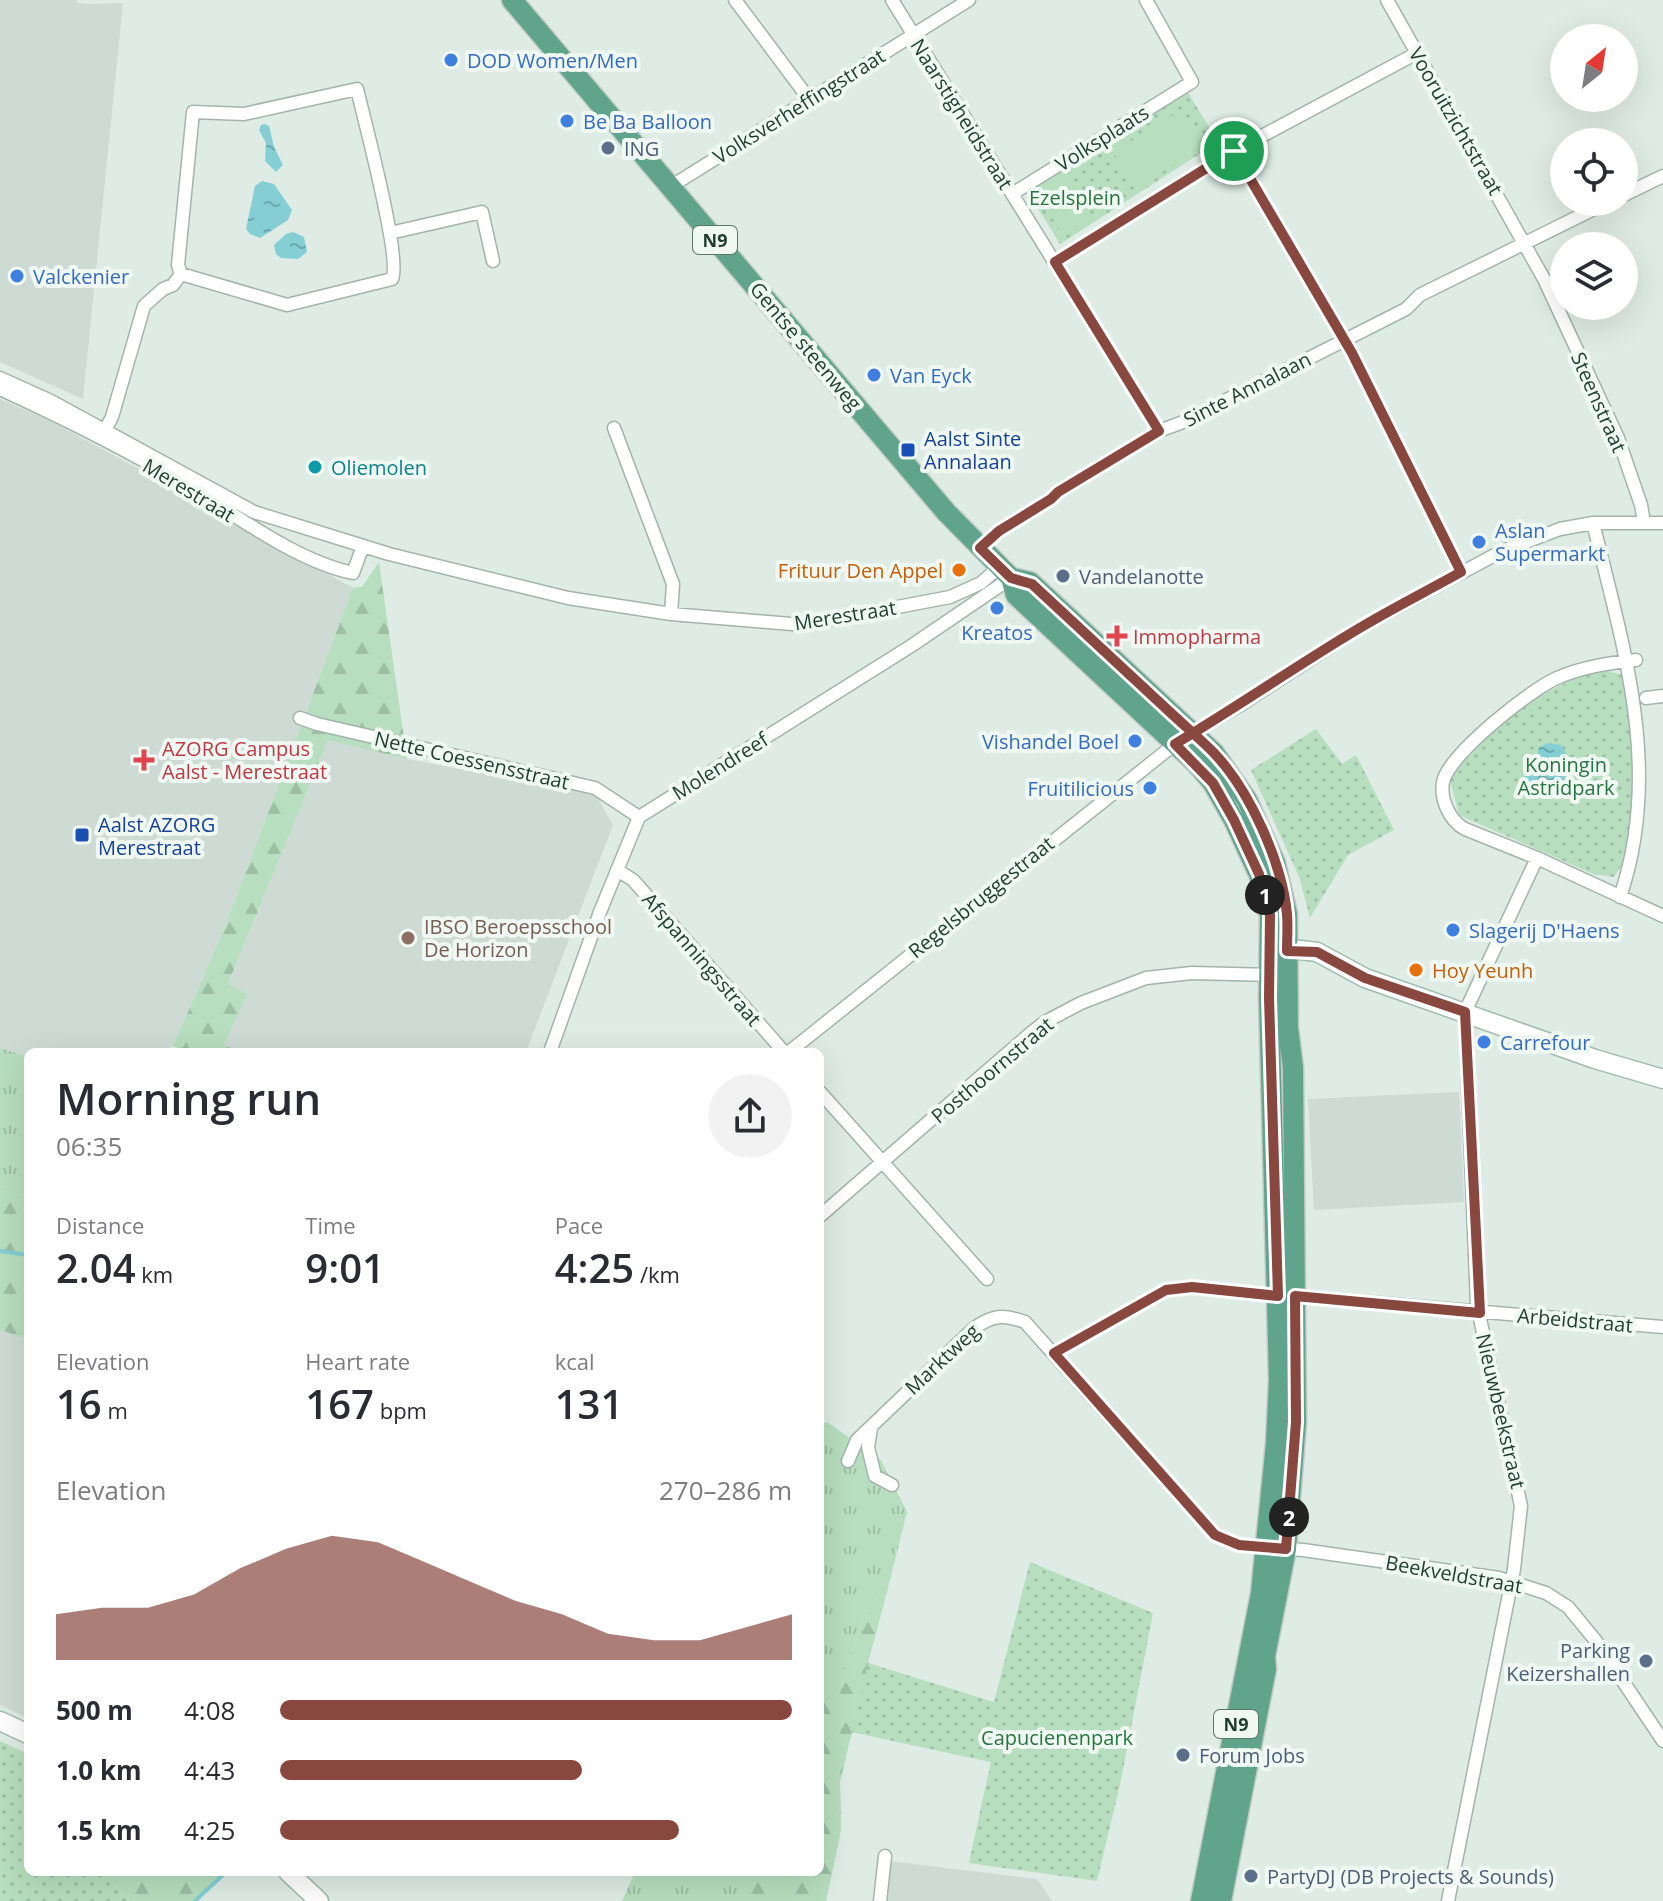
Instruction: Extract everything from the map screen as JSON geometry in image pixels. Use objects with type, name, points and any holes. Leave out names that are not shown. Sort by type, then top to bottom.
[{"type":"main road","name":"Gentse steenweg","points":[[512,0],[958,526],[1005,572],[1016,595],[1184,738],[1214,753],[1234,779],[1265,840],[1282,884],[1287,914],[1278,952]]},
{"type":"main road","name":"N9","points":[[1221,1901],[1266,1669],[1277,1547],[1296,1422],[1286,1296],[1293,1068],[1278,975],[1278,952]]},
{"type":"main road","name":"N9","points":[[1201,1901],[1261,1593],[1277,1547]]},
{"type":"street","points":[[735,0],[809,99]]},
{"type":"street","name":"Naarstigheidstraat","points":[[892,0],[1159,431]]},
{"type":"street","name":"Volksverheffingstraat","points":[[670,187],[969,0]]},
{"type":"street","name":"Volksplaats","points":[[1012,194],[1192,82],[1146,0]]},
{"type":"street","name":"Vooruitzichtstraat","points":[[1387,0],[1523,243]]},
{"type":"street","points":[[1055,262],[1234,151],[1417,53]]},
{"type":"street","points":[[357,89],[390,233],[395,270],[390,280],[287,305],[181,274],[178,265],[193,112],[244,114],[357,89]]},
{"type":"street","points":[[1234,151],[1352,353],[1461,572]]},
{"type":"street","points":[[1638,188],[1663,176]]},
{"type":"street","points":[[390,233],[482,212],[493,261]]},
{"type":"street","name":"Sinte Annalaan","points":[[980,548],[999,531],[1058,492],[1159,431],[1183,422],[1406,309],[1420,295],[1579,216]]},
{"type":"street","name":"Steenstraat","points":[[1523,243],[1544,279],[1618,438],[1644,522]]},
{"type":"street","points":[[105,430],[112,417],[144,306],[173,285],[181,274]]},
{"type":"street","name":"Merestraat","points":[[0,378],[105,430],[254,512],[363,546],[568,598],[671,614],[803,625],[950,597],[1005,572]]},
{"type":"street","name":"Merestraat","points":[[0,389],[55,414],[187,485],[239,520],[333,569],[353,573],[363,546]]},
{"type":"street","points":[[614,428],[673,584],[671,614]]},
{"type":"street","points":[[1593,523],[1636,660],[1649,714]]},
{"type":"street","name":"Regelsbruggestraat","points":[[791,1048],[1184,738],[1359,628],[1502,551],[1560,529],[1593,523],[1663,523]]},
{"type":"street","name":"Molendreef","points":[[639,817],[911,646],[1005,572]]},
{"type":"street","name":"Merestraat","points":[[923,602],[937,627]]},
{"type":"street","points":[[1636,660],[1584,668],[1541,686],[1496,720],[1450,769],[1443,781],[1445,806],[1456,824],[1485,839],[1537,858],[1663,916]]},
{"type":"street","points":[[1646,698],[1663,696]]},
{"type":"street","name":"Nette Coessensstraat","points":[[300,718],[331,728],[595,788],[639,817]]},
{"type":"street","points":[[1620,897],[1634,874],[1652,811]]},
{"type":"street","points":[[551,1048],[639,817]]},
{"type":"street","points":[[1465,1012],[1537,858]]},
{"type":"street","name":"Afspanningsstraat","points":[[617,870],[633,880],[782,1048]]},
{"type":"street","points":[[1278,952],[1317,952],[1365,978],[1595,1059],[1663,1079]]},
{"type":"street","name":"Posthoornstraat","points":[[824,1213],[1031,1033],[1081,1003],[1146,978],[1192,973],[1278,975]]},
{"type":"street","name":"Nieuwbeekstraat","points":[[1448,1901],[1512,1581],[1521,1516],[1521,1496],[1480,1313],[1465,1012]]},
{"type":"street","points":[[824,1097],[987,1279]]},
{"type":"street","points":[[1054,1353],[1166,1290],[1192,1287],[1286,1296]]},
{"type":"street","name":"Arbeidstraat","points":[[1286,1296],[1663,1327]]},
{"type":"street","name":"Marktweg","points":[[848,1461],[857,1440],[985,1320],[1007,1316],[1025,1322],[1215,1535],[1239,1545],[1277,1547]]},
{"type":"street","points":[[872,1425],[867,1439],[875,1476],[892,1485]]},
{"type":"street","name":"Beekveldstraat","points":[[1277,1547],[1512,1581],[1546,1593],[1568,1607],[1596,1641],[1663,1741]]},
{"type":"street","points":[[0,1721],[24,1732]]},
{"type":"street","points":[[880,1901],[885,1856]]},
{"type":"street","points":[[292,1876],[319,1901]]},
{"type":"shaded area","points":[[0,0],[123,3],[83,399],[0,362]]},
{"type":"shaded area","name":"AZORG Campus Aalst - Merestraat","points":[[0,399],[50,421],[353,588],[223,932],[173,1046],[24,1048],[24,1057],[0,1048]]},
{"type":"shaded area","name":"IBSO Beroepsschool De Horizon","points":[[328,739],[407,759],[595,794],[613,825],[528,1048],[231,1048],[224,1045],[247,994],[228,985]]},
{"type":"shaded area","points":[[1459,1092],[1464,1202],[1314,1210],[1308,1099]]},
{"type":"shaded area","points":[[0,1330],[24,1338],[24,1716],[0,1705]]},
{"type":"shaded area","points":[[889,1861],[1037,1879],[1052,1901],[886,1901]]},
{"type":"green space","name":"Ezelsplein","points":[[1187,91],[1218,142],[1060,244],[1026,189]]},
{"type":"green space","points":[[1181,110],[1203,146],[1136,188],[1113,152]]},
{"type":"green space","points":[[1062,176],[1090,221],[1064,237],[1036,192]]},
{"type":"green space","points":[[379,562],[407,759],[328,740],[228,984],[247,994],[224,1045],[231,1048],[173,1046],[223,932],[353,588],[362,587]]},
{"type":"green space","name":"Koningin Astridpark","points":[[1604,670],[1623,675],[1638,698],[1644,731],[1645,789],[1636,843],[1614,877],[1593,874],[1459,815],[1450,780],[1466,757],[1530,702],[1564,684]]},
{"type":"green space","points":[[1316,729],[1342,764],[1356,755],[1394,830],[1348,855],[1310,918],[1300,879],[1251,770]]},
{"type":"green space","points":[[0,1048],[24,1056],[24,1195],[0,1191]]},
{"type":"green space","points":[[0,1191],[24,1195],[24,1338],[0,1330]]},
{"type":"green space","points":[[827,1422],[881,1460],[907,1512],[886,1596],[879,1594],[866,1611],[847,1669],[824,1685],[824,1423]]},
{"type":"green space","name":"Capucienenpark","points":[[1030,1562],[1153,1613],[1120,1785],[1097,1881],[969,1863],[991,1762],[852,1732],[868,1663],[994,1702]]},
{"type":"green space","points":[[879,1594],[886,1596],[868,1663],[994,1703],[1153,1613],[969,1863],[991,1762],[852,1732],[840,1781],[841,1830],[826,1901],[749,1901],[755,1876],[824,1876],[824,1683],[831,1673],[847,1668],[866,1611]]},
{"type":"green space","points":[[0,1741],[24,1752],[24,1876],[106,1876],[129,1901],[0,1901]]},
{"type":"green space","points":[[824,1753],[846,1758],[840,1781],[841,1830],[826,1901],[622,1901],[633,1876],[824,1876]]},
{"type":"green space","points":[[106,1876],[221,1876],[195,1901],[129,1901]]},
{"type":"water","points":[[265,124],[269,126],[283,165],[276,172],[265,161],[266,143],[259,130]]},
{"type":"water","points":[[262,181],[274,184],[292,210],[288,220],[260,238],[246,229],[255,186]]},
{"type":"water","points":[[293,232],[304,237],[307,252],[298,259],[281,258],[276,254],[274,245]]},
{"type":"water","points":[[1549,743],[1561,745],[1567,755],[1568,769],[1562,785],[1543,788],[1525,783],[1522,778],[1535,768],[1539,747]]},
{"type":"waterway","points":[[0,1251],[24,1254]]},
{"type":"waterway","points":[[195,1901],[222,1876]]},
{"type":"place","name":"DOD Women/Men","points":[[451,60]]},
{"type":"place","name":"Be Ba Balloon","points":[[567,121]]},
{"type":"place","name":"ING","points":[[608,148]]},
{"type":"place","name":"Valckenier","points":[[17,276]]},
{"type":"place","name":"Van Eyck","points":[[874,375]]},
{"type":"place","name":"Aalst Sinte Annalaan","points":[[908,450]]},
{"type":"place","name":"Oliemolen","points":[[315,467]]},
{"type":"place","name":"Aslan Supermarkt","points":[[1479,542]]},
{"type":"place","name":"Frituur Den Appel","points":[[959,570]]},
{"type":"place","name":"Vandelanotte","points":[[1063,576]]},
{"type":"place","name":"Kreatos","points":[[997,608]]},
{"type":"place","name":"Immopharma","points":[[1117,636]]},
{"type":"place","name":"Vishandel Boel","points":[[1135,741]]},
{"type":"place","name":"AZORG Campus Aalst - Merestraat","points":[[144,760]]},
{"type":"place","name":"Fruitilicious","points":[[1150,788]]},
{"type":"place","name":"Aalst AZORG Merestraat","points":[[82,835]]},
{"type":"place","name":"Slagerij D'Haens","points":[[1453,930]]},
{"type":"place","name":"IBSO Beroepsschool De Horizon","points":[[408,938]]},
{"type":"place","name":"Hoy Yeunh","points":[[1416,970]]},
{"type":"place","name":"Carrefour","points":[[1484,1042]]},
{"type":"place","name":"Parking Keizershallen","points":[[1646,1661]]},
{"type":"place","name":"Forum Jobs","points":[[1183,1755]]},
{"type":"place","name":"PartyDJ (DB Projects & Sounds)","points":[[1251,1876]]},
{"type":"route","points":[[1234,151],[1055,262],[1159,431],[1058,492],[999,531],[980,548],[1011,578],[1030,582],[1193,733],[1214,753],[1234,779],[1247,800],[1282,884],[1287,914],[1287,951],[1317,952],[1365,978],[1465,1012],[1477,1305],[1480,1313],[1295,1296],[1296,1422],[1286,1549],[1239,1545],[1215,1535],[1054,1353],[1166,1290],[1192,1287],[1278,1296],[1269,998],[1270,915],[1259,874],[1234,820],[1213,783],[1175,744],[1193,733],[1202,727],[1242,704],[1359,628],[1461,572],[1352,353],[1234,151]]}]
